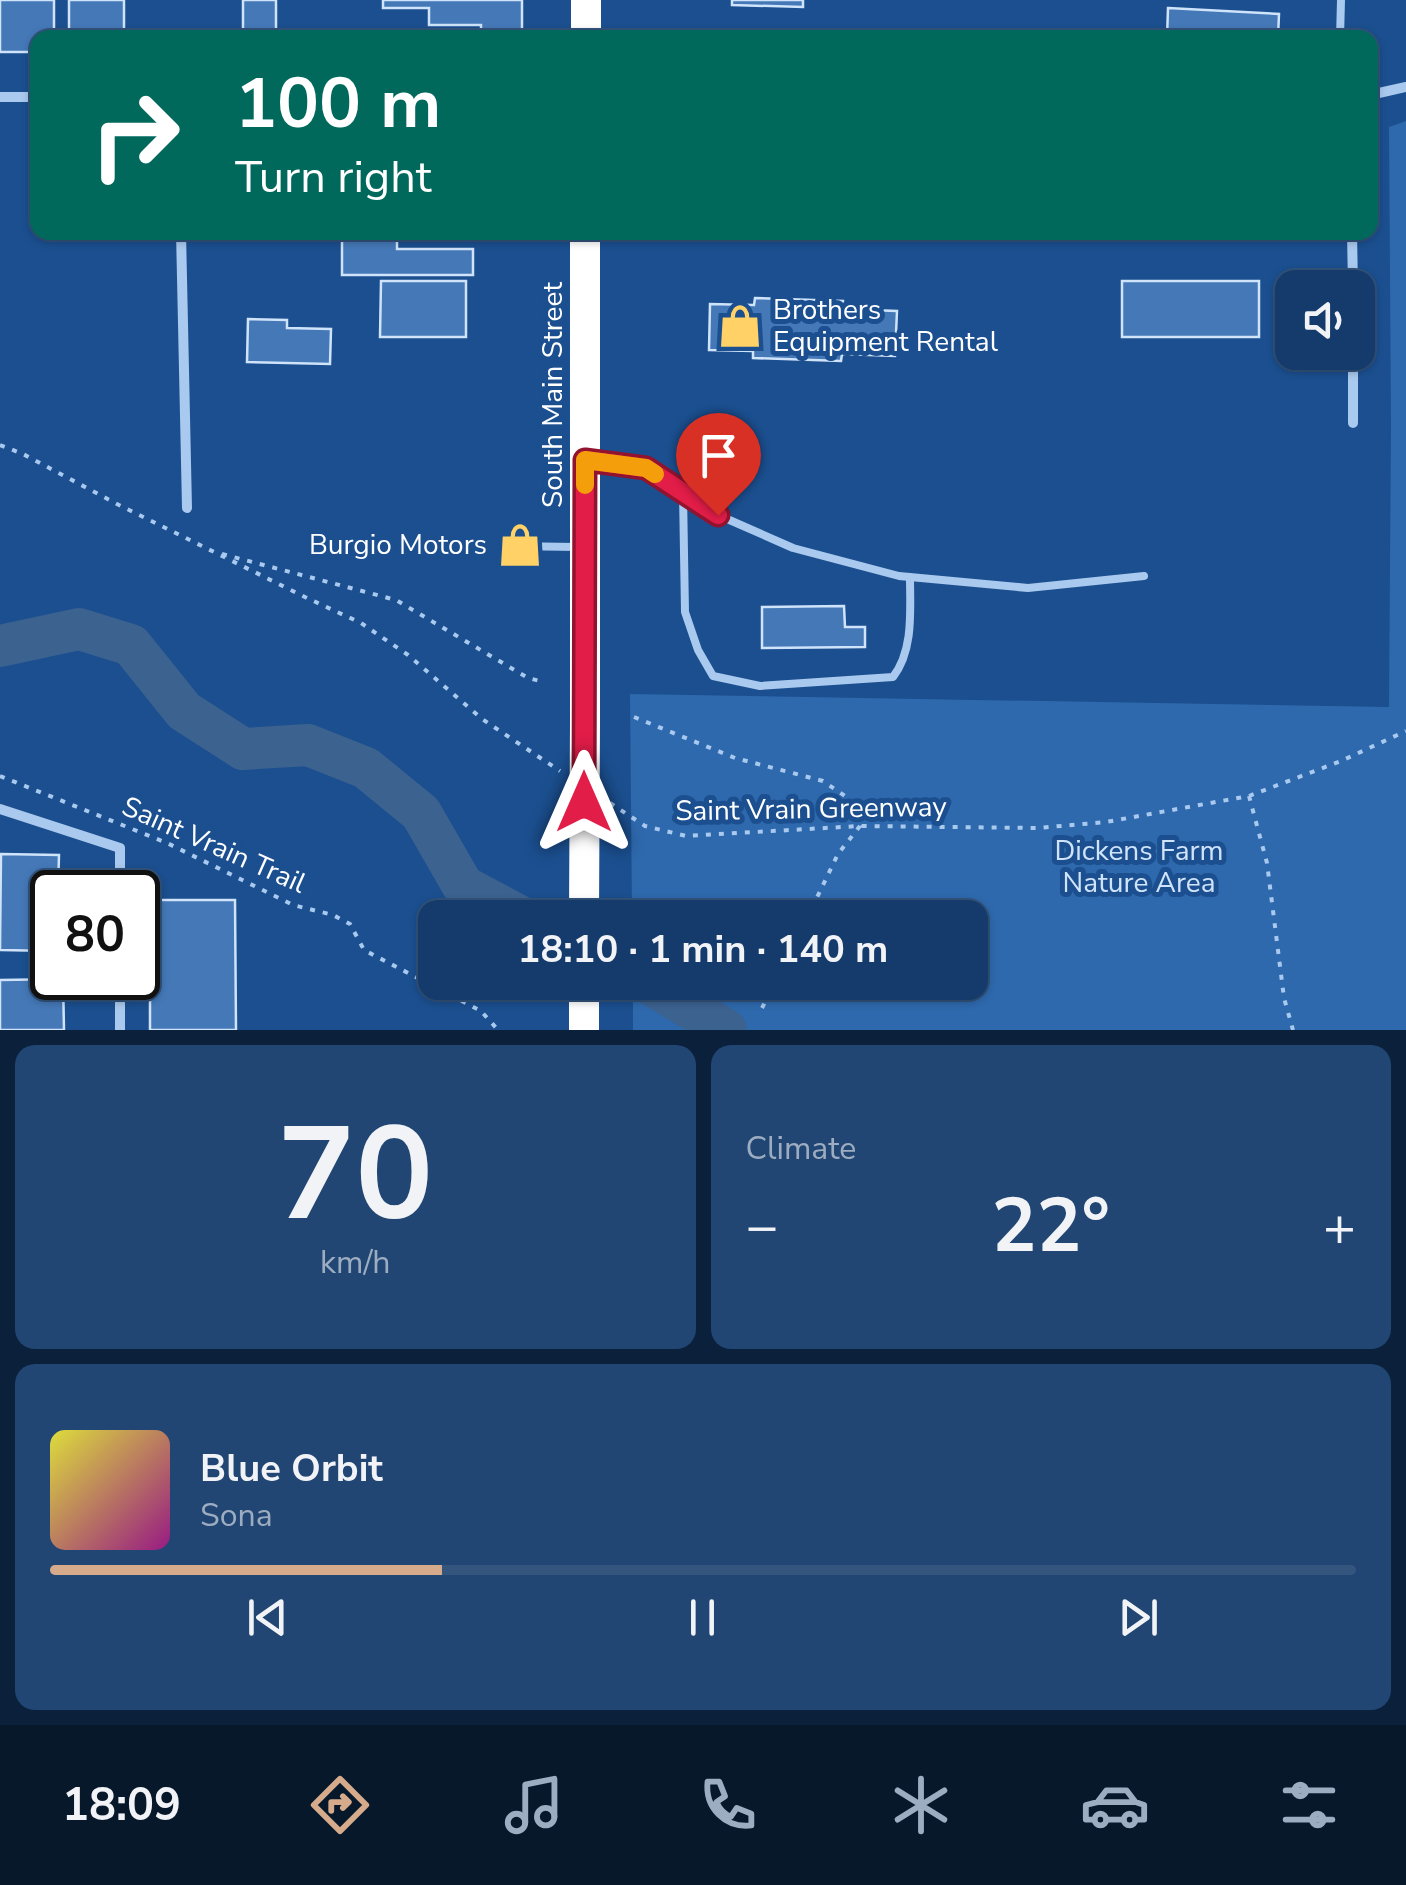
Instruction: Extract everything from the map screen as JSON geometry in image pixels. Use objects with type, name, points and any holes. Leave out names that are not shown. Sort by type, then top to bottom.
[{"type":"highway","points":[[586,0],[586,30]]},
{"type":"highway","name":"South Main Street","points":[[584,900],[585,240]]},
{"type":"highway","points":[[584,1000],[584,1030]]},
{"type":"street","points":[[1378,93],[1406,87]]},
{"type":"street","points":[[0,98],[30,98]]},
{"type":"street","points":[[181,240],[188,508]]},
{"type":"street","points":[[1352,240],[1353,270]]},
{"type":"street","points":[[1353,370],[1353,423]]},
{"type":"street","points":[[0,809],[120,848],[120,870]]},
{"type":"street","points":[[120,1000],[120,1030]]},
{"type":"lane","points":[[1340,30],[1341,0]]},
{"type":"lane","points":[[585,460],[646,468],[718,515],[793,548],[910,577],[1028,588],[1144,576]]},
{"type":"lane","points":[[683,494],[685,612],[698,650],[713,676],[760,686],[892,677],[902,665],[910,629],[910,577]]},
{"type":"lane","points":[[502,546],[585,547]]},
{"type":"path","points":[[0,445],[361,622],[408,654],[482,718],[568,776]]},
{"type":"path","points":[[212,552],[396,600],[540,682]]},
{"type":"path","points":[[634,716],[735,758],[823,781],[845,796],[860,826],[838,854],[816,900]]},
{"type":"path","name":"Saint Vrain Greenway","points":[[599,796],[645,826],[686,836],[860,826],[1038,828],[1106,822],[1249,796],[1406,731]]},
{"type":"path","name":"Saint Vrain Trail","points":[[0,776],[168,843],[293,905],[350,924],[364,950],[481,1011],[498,1030]]},
{"type":"path","points":[[1249,796],[1267,864],[1284,998],[1293,1030]]},
{"type":"path","points":[[762,1008],[766,1000]]},
{"type":"green space","name":"Dickens Farm Nature Area","points":[[1406,121],[1406,1030],[633,1030],[633,1000],[988,1000],[988,900],[632,900],[630,694],[1389,707],[1389,127]]},
{"type":"building","points":[[0,0],[54,0],[54,30],[30,30],[30,52],[0,52]]},
{"type":"building","points":[[69,0],[124,0],[124,30],[69,30]]},
{"type":"building","points":[[243,0],[276,0],[276,30],[243,30]]},
{"type":"building","points":[[383,0],[522,0],[522,30],[429,25],[429,8],[383,8]]},
{"type":"building","points":[[732,0],[803,0],[803,7],[732,5]]},
{"type":"building","points":[[1168,8],[1279,14],[1278,30],[1167,30]]},
{"type":"building","points":[[342,240],[397,240],[397,249],[473,249],[473,275],[342,275]]},
{"type":"building","points":[[381,281],[466,281],[466,337],[380,337]]},
{"type":"building","points":[[1122,281],[1259,281],[1259,337],[1122,337]]},
{"type":"building","points":[[755,298],[843,301],[843,309],[897,311],[895,356],[842,354],[841,361],[753,358],[753,351],[709,350],[710,304],[754,305]]},
{"type":"building","points":[[248,319],[287,320],[287,328],[331,329],[330,364],[247,362]]},
{"type":"building","points":[[844,606],[845,627],[865,627],[865,647],[762,648],[762,607]]},
{"type":"building","points":[[1,854],[59,855],[59,870],[30,870],[30,951],[0,950]]},
{"type":"building","points":[[160,900],[235,900],[236,1030],[150,1030],[150,1000],[160,1000]]},
{"type":"building","points":[[0,980],[30,980],[30,1000],[63,1000],[64,1030],[0,1030]]},
{"type":"waterway","points":[[0,646],[79,629],[131,645],[184,711],[243,749],[308,745],[366,768],[421,813],[463,886],[489,900]]},
{"type":"waterway","points":[[677,1000],[726,1030]]},
{"type":"slow traffic","points":[[585,485],[585,460],[646,468],[655,474]]},
{"type":"place","name":"Brothers Equipment Rental","points":[[740,326]]},
{"type":"place","name":"Burgio Motors","points":[[520,545]]},
{"type":"route","points":[[584,802],[585,460],[646,468],[718,515]]}]
